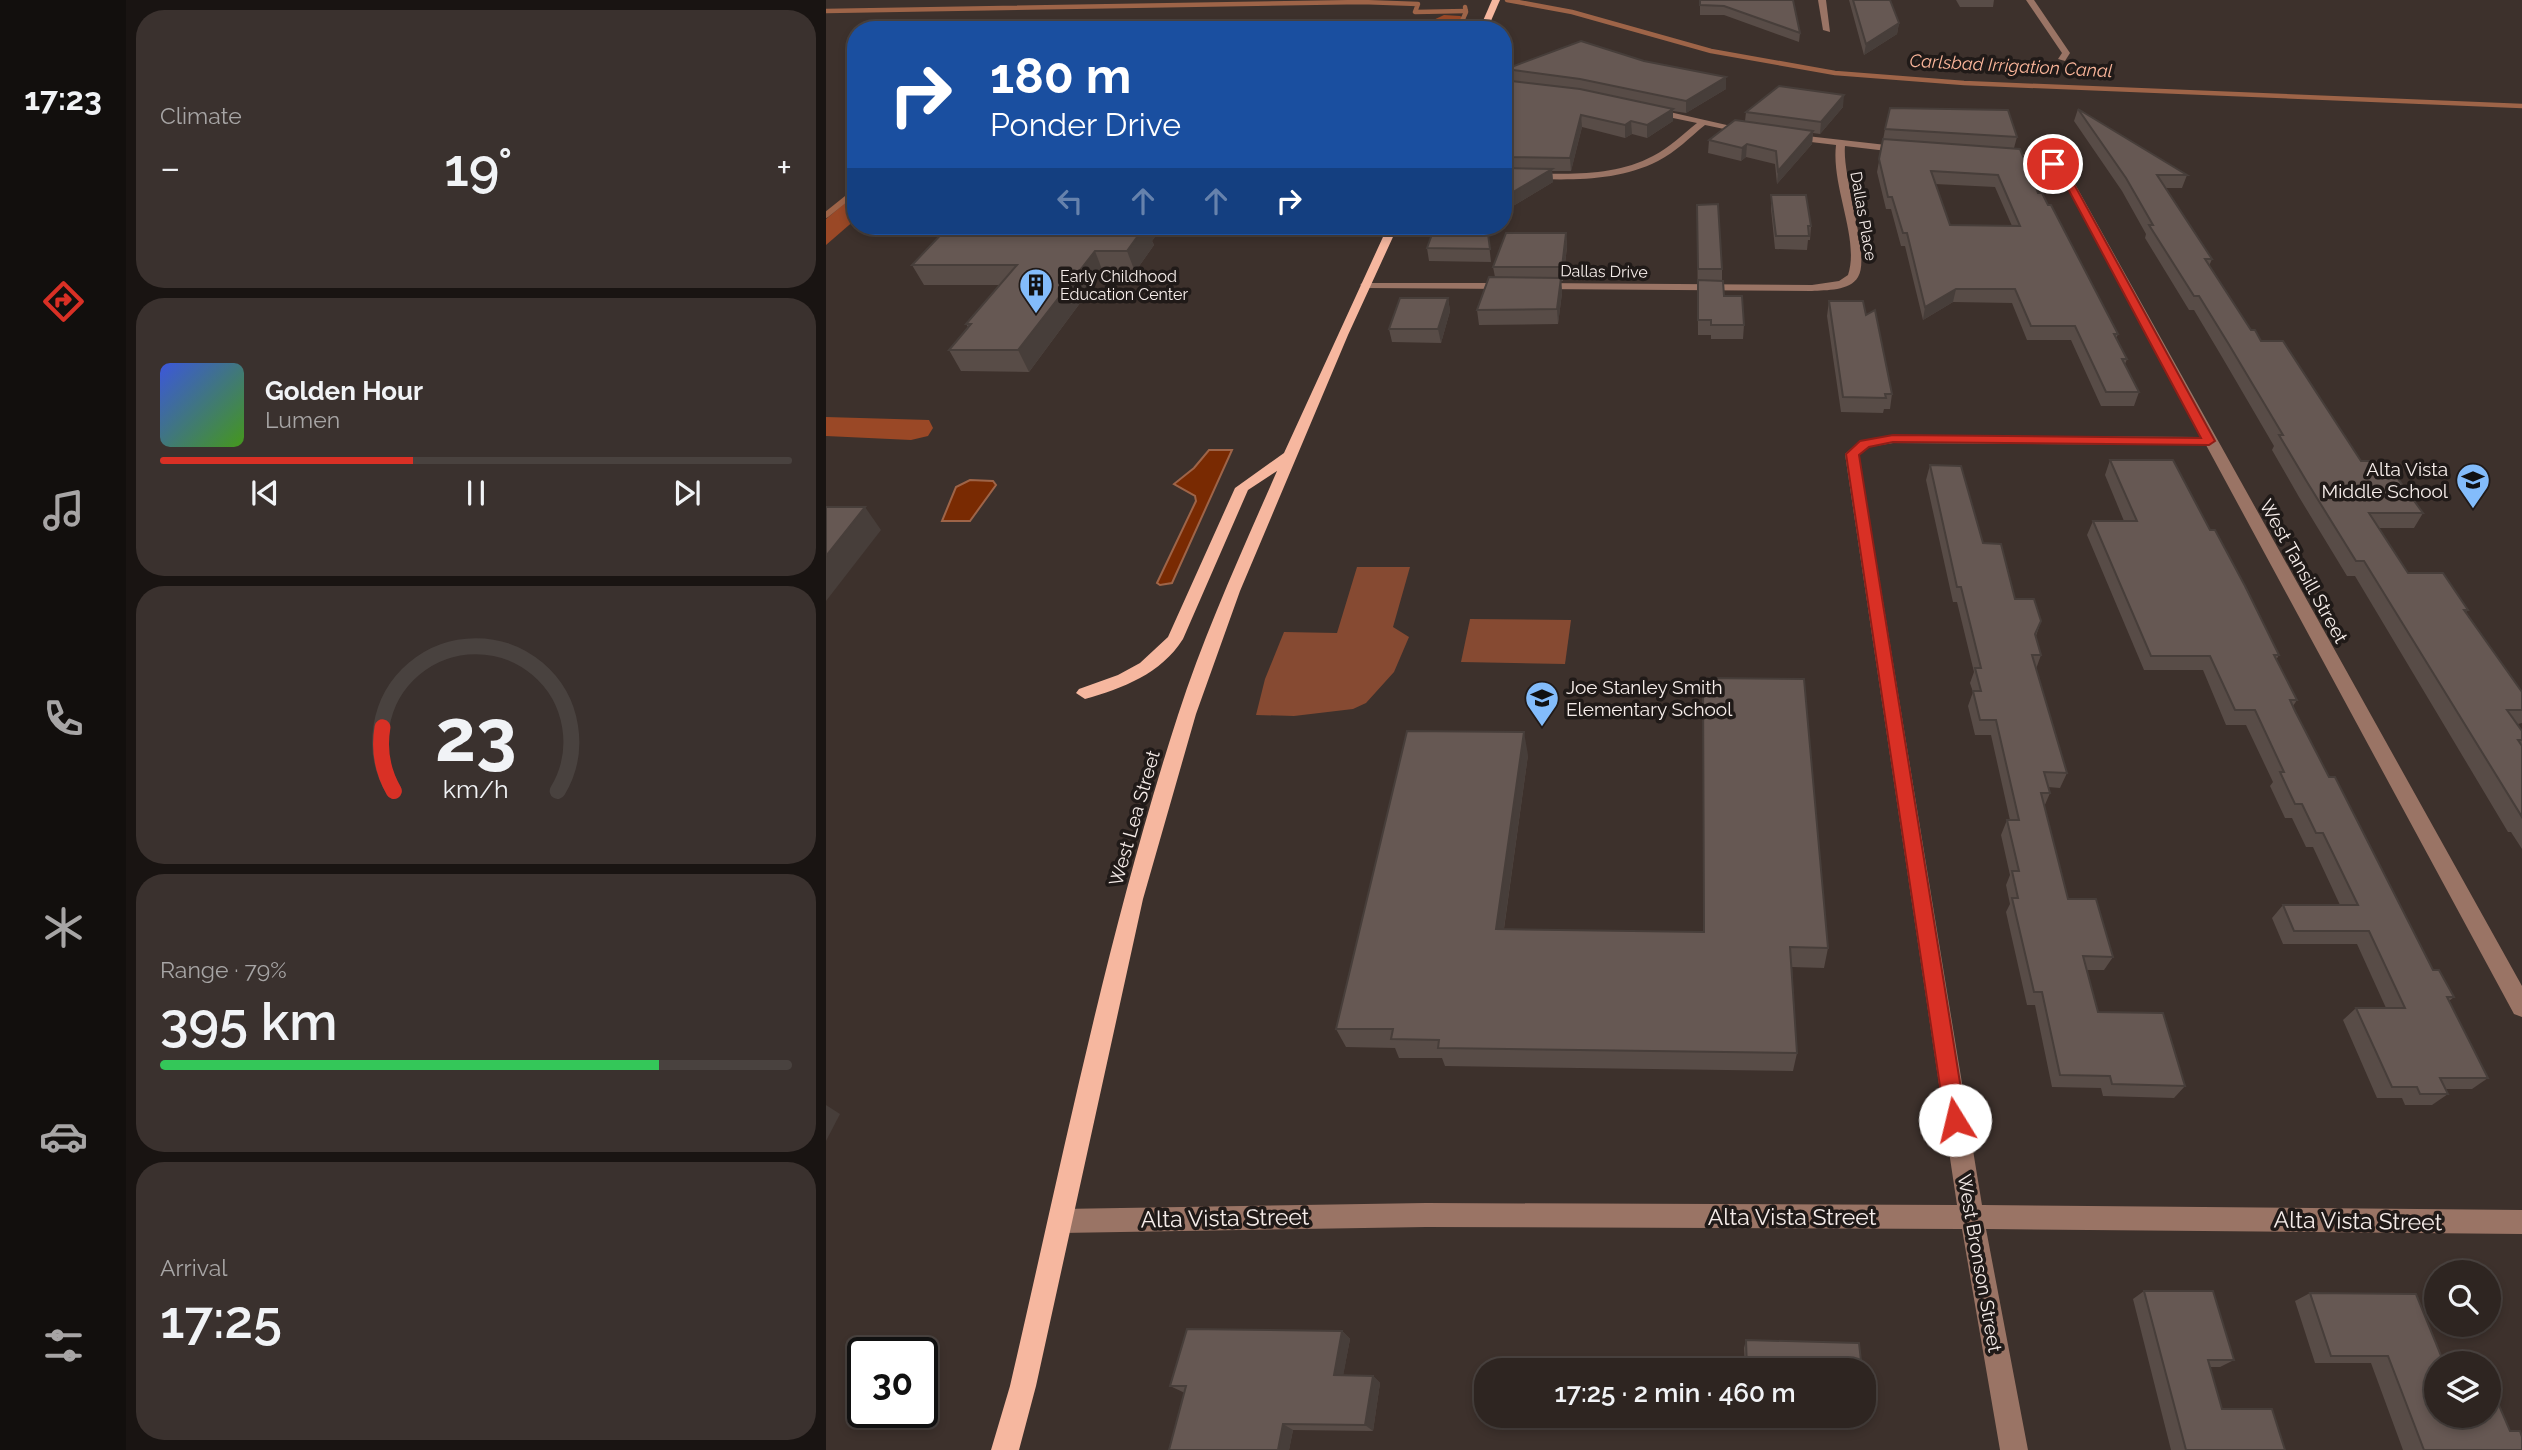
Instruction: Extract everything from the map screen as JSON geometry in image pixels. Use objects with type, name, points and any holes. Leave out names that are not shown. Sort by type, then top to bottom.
[{"type":"main road","points":[[1487,21],[1495,3]]},
{"type":"main road","name":"West Lea Street","points":[[1005,1450],[1061,1221],[1133,899],[1162,796],[1209,650],[1289,456],[1389,235]]},
{"type":"main road","points":[[1085,693],[1129,678],[1153,665],[1167,650],[1175,639],[1242,488],[1289,456]]},
{"type":"street","points":[[1822,0],[1827,30]]},
{"type":"street","points":[[2030,0],[2066,53],[2062,59]]},
{"type":"street","points":[[1636,108],[1758,132]]},
{"type":"street","points":[[1512,175],[1588,174],[1632,167],[1664,154],[1702,123]]},
{"type":"street","points":[[1782,136],[1841,145],[1920,151]]},
{"type":"street","name":"Dallas Place","points":[[1841,145],[1838,154],[1843,194],[1858,264],[1853,277],[1842,284]]},
{"type":"street","name":"West Tansill Street","points":[[1992,155],[2046,160],[2058,168],[2070,184],[2522,1007]]},
{"type":"street","name":"Dallas Drive","points":[[1366,285],[1812,288],[1842,284]]},
{"type":"street","name":"West Bronson Street","points":[[2014,1450],[1972,1217],[1852,454],[1865,444],[1893,439],[2209,441]]},
{"type":"street","name":"Alta Vista Street","points":[[1061,1221],[1261,1216],[1972,1217],[2522,1222]]},
{"type":"shaded area","points":[[1444,15],[1460,16],[1470,21],[1431,21]]},
{"type":"shaded area","points":[[847,202],[847,227],[826,245],[826,219]]},
{"type":"shaded area","points":[[826,417],[929,420],[933,428],[928,436],[911,440],[826,436]]},
{"type":"shaded area","points":[[1209,450],[1232,450],[1172,583],[1160,585],[1157,583],[1196,501],[1195,496],[1174,484],[1194,468]]},
{"type":"shaded area","points":[[970,480],[993,481],[996,485],[970,521],[942,521],[956,487]]},
{"type":"shaded area","points":[[1357,567],[1410,567],[1393,627],[1409,637],[1394,672],[1366,703],[1353,709],[1294,716],[1256,715],[1265,679],[1284,632],[1337,633]]},
{"type":"shaded area","points":[[1470,619],[1571,620],[1565,664],[1461,662]]},
{"type":"building","points":[[1700,0],[1793,0],[1800,33],[1724,6],[1700,5]]},
{"type":"building","points":[[1853,0],[1890,0],[1899,23],[1866,44]]},
{"type":"building","points":[[1581,41],[1644,61],[1726,77],[1686,101],[1580,79],[1512,70],[1512,67]]},
{"type":"building","points":[[1512,81],[1580,89],[1673,109],[1647,125],[1631,121],[1625,125],[1581,115],[1570,158],[1512,157]]},
{"type":"building","points":[[1779,86],[1844,95],[1821,122],[1746,112]]},
{"type":"building","points":[[1890,108],[2008,110],[2017,137],[1885,129]]},
{"type":"building","points":[[2078,109],[2187,175],[2157,175],[2212,259],[2205,259],[2251,330],[2255,330],[2261,341],[2283,341],[2361,461],[2385,461],[2423,513],[2369,513],[2408,573],[2443,573],[2468,610],[2464,610],[2522,692],[2522,710],[2507,710],[2522,731],[2522,740],[2518,740],[2522,746],[2522,817],[2364,561],[2356,561],[2279,435],[2283,435],[2228,343],[2199,296],[2194,296],[2149,225],[2153,225],[2126,178]]},
{"type":"building","points":[[1735,120],[1813,131],[1778,171],[1776,151],[1747,144],[1742,148],[1709,140]]},
{"type":"building","points":[[1883,139],[2020,149],[2038,193],[2042,193],[2048,205],[2051,205],[2118,334],[2114,334],[2127,359],[2122,359],[2139,392],[2106,392],[2075,326],[2031,326],[2015,289],[1956,289],[1925,307],[1907,233],[1903,233],[1892,197],[1888,197],[1879,159]],"holes":[[[1931,171],[1998,175],[2020,226],[1950,225]]]},
{"type":"building","points":[[1512,168],[1552,169],[1512,193]]},
{"type":"building","points":[[1771,195],[1806,195],[1811,226],[1808,226],[1809,236],[1776,236]]},
{"type":"building","points":[[1718,204],[1722,269],[1698,269],[1697,205]]},
{"type":"building","points":[[1566,233],[1562,267],[1493,267],[1505,235]]},
{"type":"building","points":[[940,235],[1139,235],[1127,251],[1095,251],[1018,350],[949,350],[971,324],[966,324],[1017,265],[912,265]]},
{"type":"building","points":[[1432,235],[1488,235],[1490,249],[1427,248]]},
{"type":"building","points":[[1489,277],[1561,278],[1557,309],[1477,310]]},
{"type":"building","points":[[1698,280],[1723,281],[1724,296],[1742,296],[1744,325],[1711,325],[1711,320],[1698,320]]},
{"type":"building","points":[[1400,298],[1448,298],[1438,329],[1389,329]]},
{"type":"building","points":[[1829,301],[1863,301],[1866,315],[1875,310],[1892,394],[1885,394],[1886,398],[1843,397]]},
{"type":"building","points":[[2110,460],[2173,460],[2210,530],[2215,530],[2245,586],[2279,655],[2274,655],[2297,700],[2290,700],[2295,711],[2329,777],[2335,777],[2433,970],[2439,970],[2454,997],[2447,997],[2488,1078],[2440,1078],[2448,1094],[2420,1094],[2417,1087],[2392,1087],[2356,1008],[2405,1008],[2369,931],[2294,931],[2283,905],[2358,905],[2323,833],[2316,833],[2302,804],[2295,804],[2280,772],[2284,772],[2255,710],[2235,710],[2210,656],[2151,656],[2093,521],[2137,521]]},
{"type":"building","points":[[1930,465],[1961,466],[1983,543],[2001,544],[2015,599],[2034,599],[2041,621],[2035,634],[2041,655],[2032,655],[2067,773],[2044,772],[2050,793],[2041,793],[2068,899],[2096,899],[2113,957],[2083,956],[2098,1012],[2163,1013],[2185,1086],[2112,1084],[2110,1076],[2060,1075],[2042,992],[2034,992],[2012,898],[2018,898],[2012,871],[2019,871],[2007,820],[2019,820],[1996,720],[1980,720],[1973,691],[1981,691],[1975,668],[1981,668],[1961,587],[1957,587]]},
{"type":"building","points":[[826,507],[865,507],[826,556]]},
{"type":"building","points":[[1703,678],[1804,679],[1828,948],[1790,947],[1797,1053],[1438,1048],[1439,1040],[1391,1039],[1393,1029],[1336,1029],[1407,731],[1524,732],[1496,929],[1704,932]]},
{"type":"building","points":[[2144,1291],[2213,1291],[2234,1360],[2208,1360],[2222,1409],[2272,1409],[2285,1450],[2186,1450]]},
{"type":"building","points":[[2310,1293],[2416,1294],[2424,1314],[2424,1337],[2433,1337],[2439,1351],[2424,1351],[2424,1428],[2501,1428],[2501,1410],[2510,1431],[2520,1431],[2522,1450],[2424,1450],[2388,1356],[2331,1356]]},
{"type":"building","points":[[1187,1329],[1342,1331],[1334,1375],[1373,1376],[1365,1425],[1283,1424],[1278,1450],[1169,1450],[1186,1386],[1170,1386]]},
{"type":"building","points":[[1746,1340],[1859,1343],[1861,1358],[1747,1358]]},
{"type":"waterway","name":"Carlsbad Irrigation Canal","points":[[1507,0],[1572,12],[1711,51],[1835,73],[1964,83],[2522,106]]},
{"type":"waterway","points":[[826,11],[1362,2],[1418,4],[1415,12],[1466,11]]},
{"type":"waterway","points":[[1465,7],[1466,11]]},
{"type":"waterway","points":[[1462,21],[1466,11]]},
{"type":"waterway","points":[[826,215],[847,198]]},
{"type":"place","name":"Early Childhood Education Center","points":[[1036,315]]},
{"type":"place","name":"Alta Vista Middle School","points":[[2473,510]]},
{"type":"place","name":"Joe Stanley Smith Elementary School","points":[[1542,728]]},
{"type":"route","points":[[1955,1120],[1852,454],[1865,444],[1893,439],[2209,441],[2070,184],[2053,164]]}]
